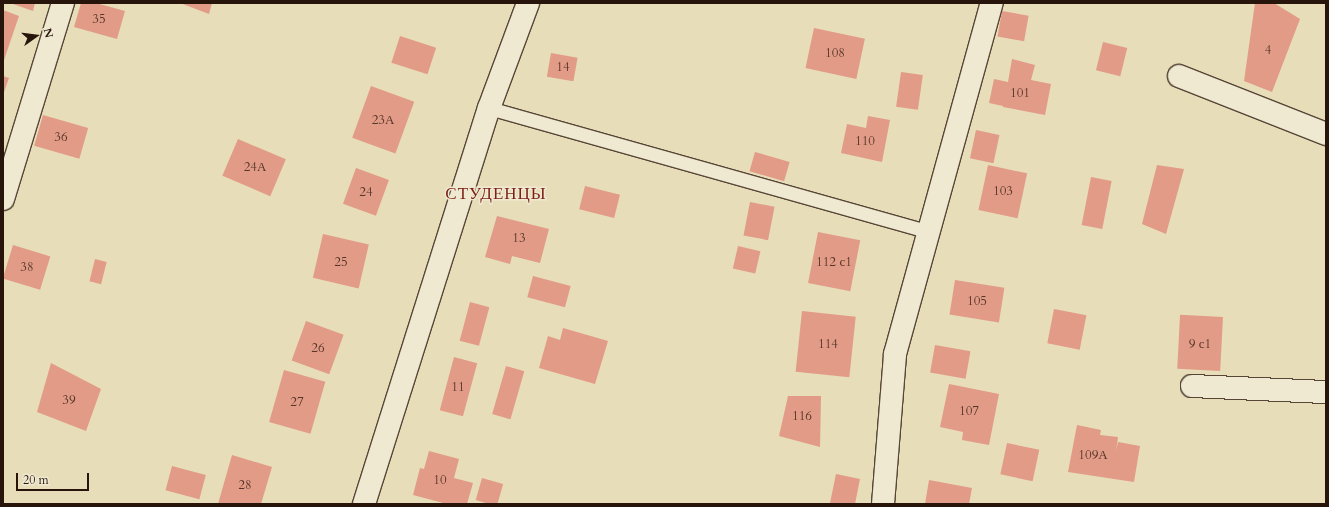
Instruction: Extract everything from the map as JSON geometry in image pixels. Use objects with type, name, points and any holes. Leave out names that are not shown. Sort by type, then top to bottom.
[{"type":"street","points":[[3,199],[63,3]]},
{"type":"street","points":[[364,504],[488,108],[528,3]]},
{"type":"street","points":[[883,504],[896,354],[992,3]]},
{"type":"street","points":[[1179,76],[1326,134]]},
{"type":"street","points":[[1192,386],[1326,392]]},
{"type":"lane","points":[[488,108],[929,232]]},
{"type":"building","points":[[10,3],[35,3],[33,11]]},
{"type":"building","points":[[81,3],[96,3],[125,11],[117,39],[74,27]]},
{"type":"building","points":[[180,3],[212,3],[209,14]]},
{"type":"building","points":[[1255,3],[1274,3],[1300,19],[1272,92],[1244,81]]},
{"type":"building","points":[[3,10],[19,16],[3,63]]},
{"type":"building","points":[[1002,11],[1029,16],[1024,41],[997,37]]},
{"type":"building","points":[[814,28],[865,39],[856,79],[805,68]]},
{"type":"building","points":[[400,36],[436,48],[427,74],[391,63]]},
{"type":"building","points":[[1103,42],[1127,48],[1120,76],[1096,70]]},
{"type":"building","points":[[551,53],[578,58],[573,81],[547,77]]},
{"type":"building","points":[[1012,59],[1035,65],[1031,80],[1051,84],[1045,115],[989,103],[994,79],[1008,82]]},
{"type":"building","points":[[901,72],[923,75],[918,110],[896,107]]},
{"type":"building","points":[[3,76],[9,78],[3,95]]},
{"type":"building","points":[[371,86],[414,102],[395,153],[352,138]]},
{"type":"building","points":[[43,115],[88,128],[79,159],[34,146]]},
{"type":"building","points":[[868,116],[890,120],[882,162],[841,153],[847,124],[866,128]]},
{"type":"building","points":[[976,130],[999,135],[993,163],[970,158]]},
{"type":"building","points":[[238,139],[286,159],[270,196],[222,176]]},
{"type":"building","points":[[755,152],[790,162],[784,181],[749,171]]},
{"type":"building","points":[[988,165],[1027,173],[1018,218],[978,210]]},
{"type":"building","points":[[1157,165],[1184,169],[1166,234],[1142,224]]},
{"type":"building","points":[[356,168],[389,180],[376,216],[343,204]]},
{"type":"building","points":[[1091,177],[1112,181],[1102,229],[1082,225]]},
{"type":"building","points":[[585,186],[620,195],[614,218],[579,209]]},
{"type":"building","points":[[750,202],[775,207],[768,240],[744,235]]},
{"type":"building","points":[[497,216],[549,229],[540,263],[512,256],[510,264],[485,257]]},
{"type":"building","points":[[818,232],[860,240],[850,291],[808,283]]},
{"type":"building","points":[[323,234],[369,245],[359,288],[313,278]]},
{"type":"building","points":[[13,245],[50,256],[40,290],[3,279]]},
{"type":"building","points":[[738,246],[760,251],[755,274],[733,268]]},
{"type":"building","points":[[95,259],[107,262],[101,284],[89,281]]},
{"type":"building","points":[[533,276],[571,286],[565,307],[527,297]]},
{"type":"building","points":[[955,280],[1004,288],[999,322],[950,315]]},
{"type":"building","points":[[470,302],[489,307],[479,346],[460,341]]},
{"type":"building","points":[[1054,309],[1086,315],[1080,350],[1047,343]]},
{"type":"building","points":[[802,311],[856,317],[849,377],[796,372]]},
{"type":"building","points":[[1180,315],[1223,317],[1220,371],[1177,369]]},
{"type":"building","points":[[306,321],[344,335],[329,374],[292,360]]},
{"type":"building","points":[[563,328],[608,341],[595,384],[539,368],[548,336],[560,340]]},
{"type":"building","points":[[935,345],[970,351],[966,379],[930,373]]},
{"type":"building","points":[[454,357],[477,363],[463,416],[440,410]]},
{"type":"building","points":[[51,363],[101,389],[86,431],[37,412]]},
{"type":"building","points":[[506,366],[524,371],[510,419],[492,414]]},
{"type":"building","points":[[284,370],[325,382],[310,434],[269,422]]},
{"type":"building","points":[[949,384],[999,394],[989,445],[962,440],[963,432],[940,427]]},
{"type":"building","points":[[788,396],[821,396],[820,447],[779,436]]},
{"type":"building","points":[[1077,425],[1101,430],[1100,435],[1118,437],[1116,451],[1118,442],[1140,446],[1134,482],[1068,472]]},
{"type":"building","points":[[1007,443],[1039,450],[1033,481],[1000,474]]},
{"type":"building","points":[[429,451],[459,459],[454,478],[473,483],[467,504],[447,504],[413,495],[420,468],[424,469]]},
{"type":"building","points":[[232,455],[272,467],[261,504],[218,504]]},
{"type":"building","points":[[172,466],[206,475],[199,499],[166,490]]},
{"type":"building","points":[[836,474],[860,479],[855,504],[830,503]]},
{"type":"building","points":[[482,478],[503,484],[497,504],[489,504],[476,500]]},
{"type":"building","points":[[929,480],[972,488],[969,504],[925,504]]},
{"type":"district","name":"СТУДЕНЦЫ","points":[[496,194]]}]
